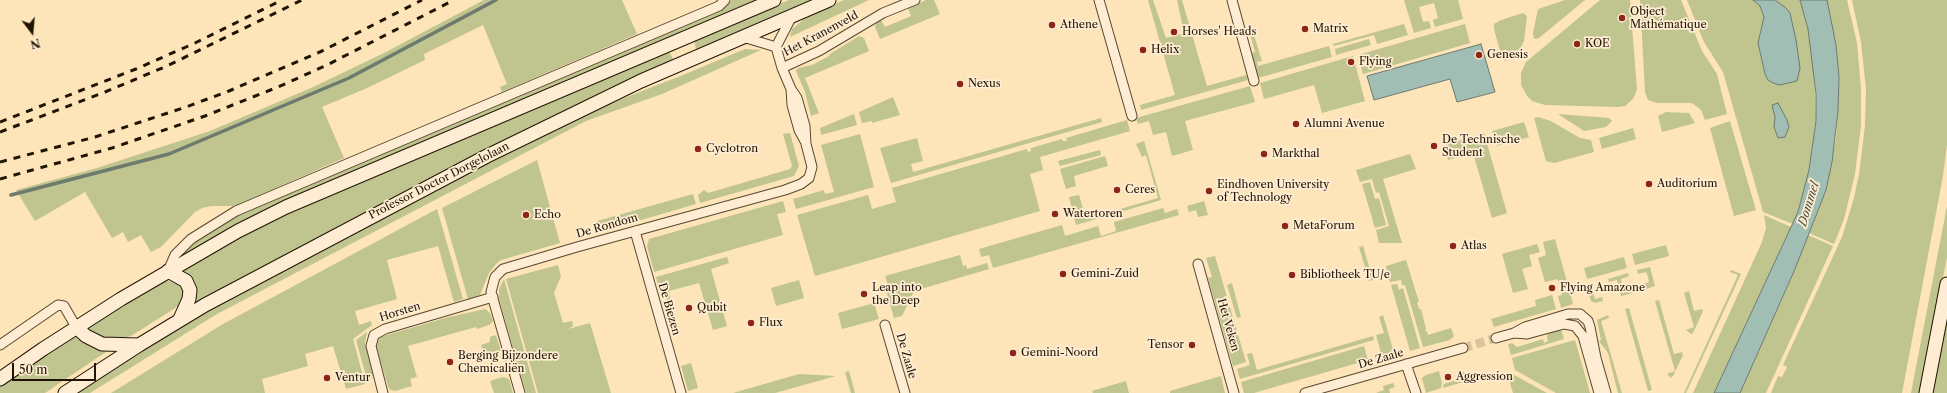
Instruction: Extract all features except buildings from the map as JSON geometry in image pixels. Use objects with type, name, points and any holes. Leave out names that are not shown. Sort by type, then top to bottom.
[{"type":"main road","points":[[0,379],[76,327],[168,271],[238,231],[293,204],[774,0]]},
{"type":"main road","name":"Professor Doctor Dorgelolaan","points":[[65,393],[180,319],[293,257],[487,156],[646,78],[829,0]]},
{"type":"main road","points":[[168,271],[186,281],[190,290],[189,299],[180,319]]},
{"type":"main road","points":[[1926,393],[1947,284]]},
{"type":"main road","points":[[76,327],[86,336],[102,344],[139,345]]},
{"type":"street","points":[[168,271],[175,255],[191,239],[236,211],[719,6],[725,0]]},
{"type":"street","name":"Het Kranenveld","points":[[782,68],[820,51],[883,13],[915,0]]},
{"type":"street","points":[[1099,0],[1132,116]]},
{"type":"street","points":[[1232,0],[1254,81]]},
{"type":"street","points":[[743,36],[776,47],[792,16]]},
{"type":"street","name":"De Rondom","points":[[520,393],[493,297],[492,282],[497,274],[503,269],[801,184],[809,178],[812,171],[806,144],[799,130],[792,105],[791,89],[782,68],[776,47]]},
{"type":"street","name":"De Biezen","points":[[635,231],[681,393]]},
{"type":"street","name":"Het Veken","points":[[1198,264],[1234,393]]},
{"type":"street","name":"Horsten","points":[[383,393],[371,346],[374,335],[385,329],[493,297]]},
{"type":"street","points":[[0,345],[58,305],[64,306],[76,327]]},
{"type":"street","points":[[1496,338],[1514,333],[1525,327],[1568,314],[1580,314],[1588,321],[1595,347],[1596,358],[1606,393]]},
{"type":"street","points":[[1514,333],[1527,334],[1564,324],[1575,326],[1583,336],[1599,393]]},
{"type":"street","name":"De Zaale","points":[[885,325],[905,393]]},
{"type":"street","points":[[1595,347],[1601,357],[1612,393]]},
{"type":"street","name":"De Zaale","points":[[1305,393],[1463,348]]},
{"type":"street","points":[[1406,364],[1413,391]]},
{"type":"green space","points":[[484,0],[622,0],[637,34],[502,92],[500,87],[507,84],[483,25],[424,54],[425,60],[367,88],[322,107],[344,158],[235,206],[212,206],[202,208],[195,212],[161,247],[151,252],[141,235],[128,242],[123,232],[112,238],[85,192],[35,221],[16,190],[97,168],[210,131],[311,88],[384,53]]},
{"type":"green space","points":[[732,0],[758,0],[275,205],[179,258],[178,256],[191,243],[244,212],[723,8]]},
{"type":"green space","points":[[789,0],[814,0],[696,49],[694,40]]},
{"type":"green space","points":[[844,0],[869,0],[790,37],[792,29],[803,20],[802,18]]},
{"type":"green space","points":[[926,0],[934,0],[940,14],[880,39],[875,27],[876,23],[881,20],[885,27],[911,16],[908,8]]},
{"type":"green space","points":[[1148,0],[1153,0],[1166,38],[1184,33],[1177,0],[1182,0],[1207,86],[1246,75],[1248,80],[1141,110],[1140,105],[1175,95]]},
{"type":"green space","points":[[1404,0],[1458,0],[1463,19],[1435,27],[1433,20],[1438,18],[1434,3],[1419,7],[1423,22],[1429,21],[1431,28],[1414,33]]},
{"type":"green space","points":[[1565,0],[1585,0],[1539,38],[1534,39],[1533,33],[1538,9]]},
{"type":"green space","points":[[1600,0],[1630,0],[1637,90],[1633,99],[1625,106],[1618,107],[1545,105],[1532,101],[1527,96],[1521,85],[1521,73],[1526,62]]},
{"type":"green space","points":[[1640,0],[1681,0],[1702,51],[1717,74],[1727,114],[1705,120],[1701,110],[1692,103],[1657,103],[1648,100],[1645,92]]},
{"type":"green space","points":[[1687,0],[1753,0],[1760,6],[1764,17],[1758,43],[1765,74],[1768,80],[1780,85],[1786,8],[1775,0],[1800,0],[1808,29],[1814,69],[1816,121],[1809,170],[1798,212],[1793,224],[1763,212],[1723,72],[1704,42]]},
{"type":"green space","points":[[1827,0],[1847,0],[1857,43],[1861,89],[1861,126],[1855,174],[1844,219],[1834,244],[1809,233],[1826,190],[1836,138],[1839,77],[1836,45]]},
{"type":"green space","points":[[1852,0],[1947,0],[1947,144],[1943,176],[1902,393],[1771,393],[1778,376],[1782,377],[1787,367],[1783,365],[1842,237],[1854,198],[1859,174],[1865,126],[1866,89],[1861,42]]},
{"type":"green space","points":[[1523,13],[1527,16],[1524,41],[1516,56],[1505,61],[1502,58],[1494,24],[1501,20]]},
{"type":"green space","points":[[1404,24],[1408,35],[1377,44],[1374,35],[1334,46],[1333,44]]},
{"type":"green space","points":[[1465,24],[1470,43],[1363,74],[1358,55]]},
{"type":"green space","points":[[1252,29],[1262,61],[1257,62],[1258,66],[1329,46],[1332,57],[1258,78],[1251,53],[1255,52],[1249,30]]},
{"type":"green space","points":[[859,36],[864,38],[869,51],[805,78],[819,113],[811,116],[805,92],[796,71],[798,68],[812,65],[829,56]]},
{"type":"green space","points":[[1369,39],[1371,45],[1336,55],[1335,49]]},
{"type":"green space","points":[[745,49],[761,50],[662,94],[586,121],[217,314],[90,393],[74,393],[212,305],[581,115]]},
{"type":"green space","points":[[669,51],[673,59],[671,61],[520,133],[194,303],[197,293],[196,285],[191,278],[183,273],[183,269],[256,229],[290,211]]},
{"type":"green space","points":[[1353,56],[1365,101],[1322,113],[1314,85],[1264,99],[1260,83]]},
{"type":"green space","points":[[1250,86],[1255,102],[1185,121],[1193,150],[1172,156],[1166,132],[1153,135],[1149,121],[1138,124],[1136,118]]},
{"type":"green space","points":[[893,97],[900,115],[872,123],[872,121],[862,123],[859,112]]},
{"type":"green space","points":[[1666,112],[1689,113],[1695,123],[1662,132],[1658,116]]},
{"type":"green space","points":[[854,114],[857,125],[821,135],[820,128]]},
{"type":"green space","points":[[1558,114],[1609,118],[1612,121],[1606,127],[1584,131]]},
{"type":"green space","points":[[1538,117],[1551,121],[1580,138],[1591,140],[1594,152],[1554,163],[1546,161],[1534,118]]},
{"type":"green space","points":[[1101,118],[1102,122],[891,183],[880,148],[917,138],[923,161],[911,164],[913,172]]},
{"type":"green space","points":[[1127,120],[1130,131],[1040,157],[1043,170],[1030,174],[1040,211],[815,276],[797,215],[868,195],[872,209],[896,202],[892,188],[1027,149],[1028,152],[1031,151],[1031,148],[1062,139],[1063,141],[1067,141],[1066,138]]},
{"type":"green space","points":[[1730,121],[1756,210],[1734,216],[1710,128]]},
{"type":"green space","points":[[1524,122],[1529,137],[1497,146],[1492,131]]},
{"type":"green space","points":[[1633,128],[1636,139],[1602,149],[1599,138]]},
{"type":"green space","points":[[790,133],[799,166],[794,176],[700,203],[698,195],[704,190],[708,193],[790,169],[792,166],[783,134]]},
{"type":"green space","points":[[1484,133],[1507,213],[1492,218],[1473,153],[1448,160],[1444,145]]},
{"type":"green space","points":[[860,134],[874,187],[796,209],[793,199],[824,190],[825,194],[834,192],[821,145]]},
{"type":"green space","points":[[1144,141],[1161,200],[1076,225],[1069,197],[1079,195],[1086,219],[1158,198],[1146,155],[1142,157],[1136,144]]},
{"type":"green space","points":[[1100,150],[1101,155],[1060,166],[1058,161]]},
{"type":"green space","points":[[1410,154],[1416,169],[1383,179],[1402,243],[1379,243],[1376,230],[1389,226],[1379,192],[1376,193],[1372,179],[1360,182],[1356,170]]},
{"type":"green space","points":[[1105,156],[1108,166],[1074,176],[1076,186],[1066,189],[1060,169]]},
{"type":"green space","points":[[537,160],[560,243],[501,260],[489,273],[480,295],[468,299],[442,208]]},
{"type":"green space","points":[[1370,182],[1375,199],[1379,198],[1386,225],[1375,228],[1362,184]]},
{"type":"green space","points":[[693,194],[696,204],[600,232],[597,221]]},
{"type":"green space","points":[[783,201],[786,212],[777,214],[783,235],[654,272],[647,246],[649,239]]},
{"type":"green space","points":[[1204,201],[1208,215],[1198,217],[1196,210],[1189,212],[1187,206]]},
{"type":"green space","points":[[1947,206],[1947,257],[1921,393],[1911,393]]},
{"type":"green space","points":[[1163,208],[1165,213],[1177,209],[1179,215],[993,268],[989,255],[981,257],[979,249],[1062,225],[1065,236],[1098,226],[1101,236],[1116,231],[1114,222]]},
{"type":"green space","points":[[437,209],[463,299],[454,302],[438,246],[387,260],[397,299],[355,311],[359,325],[371,321],[372,325],[353,339],[365,384],[346,389],[333,346],[305,354],[308,366],[262,379],[265,393],[111,393],[223,324]]},
{"type":"green space","points":[[1764,215],[1791,227],[1714,393],[1693,393],[1762,242],[1766,228]]},
{"type":"green space","points":[[1808,235],[1833,246],[1766,393],[1740,393],[1795,269]]},
{"type":"green space","points":[[1555,239],[1567,282],[1559,284],[1558,279],[1545,282],[1538,258],[1546,255],[1543,242]]},
{"type":"green space","points":[[1537,244],[1540,252],[1529,255],[1532,266],[1522,269],[1528,289],[1513,293],[1502,254]]},
{"type":"green space","points":[[1666,245],[1669,256],[1635,265],[1632,254]]},
{"type":"green space","points":[[1363,246],[1373,280],[1369,281],[1359,247]]},
{"type":"green space","points":[[960,255],[963,266],[966,265],[967,269],[987,263],[989,269],[914,291],[902,316],[894,318],[886,290],[889,289],[885,276]]},
{"type":"green space","points":[[1215,256],[1246,362],[1233,366],[1208,278],[1212,277],[1206,258]]},
{"type":"green space","points":[[727,257],[729,263],[711,269],[727,326],[713,330],[699,283],[669,291],[673,310],[670,310],[662,284],[658,285],[656,277]]},
{"type":"green space","points":[[1624,257],[1627,268],[1587,279],[1584,268]]},
{"type":"green space","points":[[1406,260],[1419,302],[1417,303],[1419,309],[1421,309],[1426,329],[1425,332],[1427,331],[1428,335],[1451,328],[1454,336],[1450,340],[1423,347],[1405,285],[1402,285],[1401,280],[1390,282],[1386,266]]},
{"type":"green space","points":[[558,265],[561,276],[554,293],[563,323],[572,321],[573,326],[568,329],[590,323],[611,393],[538,393],[506,279]]},
{"type":"green space","points":[[1650,267],[1655,286],[1643,290],[1641,285],[1649,282],[1648,277],[1646,272],[1638,274],[1637,270]]},
{"type":"green space","points":[[1731,270],[1741,274],[1686,393],[1684,393],[1738,275],[1730,272]]},
{"type":"green space","points":[[1628,273],[1629,276],[1621,279],[1622,284],[1624,289],[1632,287],[1633,293],[1621,296],[1617,280],[1609,282],[1608,279]]},
{"type":"green space","points":[[504,279],[536,393],[526,393],[499,299],[499,289]]},
{"type":"green space","points":[[799,280],[804,298],[776,306],[771,288]]},
{"type":"green space","points":[[169,281],[179,284],[183,291],[184,296],[180,305],[131,336],[109,341],[85,329],[162,282]]},
{"type":"green space","points":[[1232,283],[1241,317],[1237,318],[1227,285]]},
{"type":"green space","points":[[1590,283],[1595,299],[1602,297],[1603,301],[1595,303],[1591,301],[1586,285]]},
{"type":"green space","points":[[1397,284],[1399,290],[1403,288],[1420,348],[1410,351],[1391,285]]},
{"type":"green space","points":[[1569,288],[1573,304],[1561,308],[1558,296],[1562,295],[1561,290]]},
{"type":"green space","points":[[1689,291],[1694,311],[1702,309],[1703,311],[1693,333],[1691,334],[1686,330],[1694,327],[1684,293]]},
{"type":"green space","points":[[1552,295],[1556,309],[1494,327],[1491,319],[1536,306],[1535,300]]},
{"type":"green space","points":[[1659,300],[1674,354],[1682,352],[1683,355],[1673,376],[1671,378],[1667,374],[1675,371],[1655,301]]},
{"type":"green space","points":[[874,303],[879,319],[842,329],[838,313]]},
{"type":"green space","points":[[1629,308],[1652,390],[1648,391],[1625,309]]},
{"type":"green space","points":[[485,309],[490,313],[493,321],[489,325],[477,329],[476,327],[408,346],[417,377],[410,379],[412,386],[395,391],[389,389],[376,347],[376,342],[380,337],[445,318]]},
{"type":"green space","points":[[1383,315],[1394,353],[1382,357],[1376,335],[1384,333],[1379,317]]},
{"type":"green space","points":[[1608,315],[1609,318],[1601,321],[1622,393],[1618,393],[1608,353],[1599,341],[1601,340],[1597,320]]},
{"type":"green space","points":[[1947,315],[1947,393],[1932,393]]},
{"type":"green space","points":[[1561,329],[1564,339],[1511,355],[1508,344],[1512,343],[1517,347],[1543,339],[1544,343],[1548,341],[1547,336],[1549,332]]},
{"type":"green space","points":[[367,332],[365,343],[373,375],[368,383],[356,340]]},
{"type":"green space","points":[[495,335],[501,351],[484,356],[481,345],[490,342],[490,337]]},
{"type":"green space","points":[[74,336],[85,344],[105,350],[106,352],[45,393],[0,393],[0,386]]},
{"type":"green space","points":[[1373,336],[1374,340],[1240,379],[1237,369],[1250,365],[1247,354],[1252,353],[1257,370]]},
{"type":"green space","points":[[1575,340],[1590,393],[1556,393],[1515,370],[1512,358]]},
{"type":"green space","points":[[1364,346],[1368,360],[1254,393],[1244,393],[1241,382]]},
{"type":"green space","points":[[691,363],[698,388],[688,391],[681,366]]},
{"type":"green space","points":[[849,371],[855,393],[851,393],[845,372]]},
{"type":"green space","points":[[1439,371],[1442,384],[1441,388],[1426,393],[1422,378],[1426,375]]},
{"type":"green space","points":[[1464,372],[1466,381],[1443,388],[1444,384],[1460,379],[1459,373]]},
{"type":"green space","points":[[799,374],[836,376],[775,393],[733,393]]},
{"type":"green space","points":[[1514,375],[1547,393],[1513,393],[1508,376]]},
{"type":"green space","points":[[1221,376],[1225,393],[1170,393],[1170,391]]},
{"type":"green space","points":[[503,377],[509,379],[513,393],[494,393],[490,381]]},
{"type":"green space","points":[[1126,381],[1129,393],[1093,393],[1092,391]]},
{"type":"green space","points":[[1393,383],[1395,387],[1389,389],[1390,393],[1376,393],[1384,390],[1383,386]]},
{"type":"water","points":[[1753,0],[1775,0],[1790,13],[1800,68],[1797,81],[1780,85],[1768,80],[1765,74],[1758,43],[1764,17],[1760,6]]},
{"type":"water","name":"Dommel","points":[[1800,0],[1827,0],[1836,45],[1839,77],[1838,111],[1832,162],[1826,190],[1795,269],[1740,393],[1714,393],[1798,212],[1809,170],[1816,121],[1816,94],[1808,29]]},
{"type":"water","points":[[1481,44],[1495,92],[1457,102],[1450,79],[1374,100],[1367,76]]},
{"type":"water","points":[[1778,103],[1789,127],[1785,137],[1778,138],[1774,127],[1775,117],[1772,105]]},
{"type":"waterway","points":[[11,195],[169,154],[349,78],[496,0]]},
{"type":"tunnel","points":[[1463,348],[1496,338]]},
{"type":"railway","points":[[0,122],[136,69],[195,43],[282,0]]},
{"type":"railway","points":[[0,132],[105,92],[167,66],[302,0]]},
{"type":"railway","points":[[0,162],[95,137],[229,91],[322,51],[422,0]]},
{"type":"railway","points":[[0,179],[112,148],[205,116],[278,87],[327,65],[454,0]]},
{"type":"place","name":"Object Mathématique","points":[[1622,18]]},
{"type":"place","name":"Athene","points":[[1052,25]]},
{"type":"place","name":"Matrix","points":[[1305,29]]},
{"type":"place","name":"Horses' Heads","points":[[1174,32]]},
{"type":"place","name":"KOE","points":[[1577,44]]},
{"type":"place","name":"Helix","points":[[1143,50]]},
{"type":"place","name":"Genesis","points":[[1479,55]]},
{"type":"place","name":"Flying","points":[[1351,62]]},
{"type":"place","name":"Nexus","points":[[960,84]]},
{"type":"place","name":"Alumni Avenue","points":[[1296,124]]},
{"type":"place","name":"De Technische Student","points":[[1434,146]]},
{"type":"place","name":"Cyclotron","points":[[698,149]]},
{"type":"place","name":"Markthal","points":[[1264,154]]},
{"type":"place","name":"Auditorium","points":[[1649,184]]},
{"type":"place","name":"Ceres","points":[[1117,190]]},
{"type":"place","name":"Eindhoven University of Technology","points":[[1209,191]]},
{"type":"place","name":"Watertoren","points":[[1055,214]]},
{"type":"place","name":"Echo","points":[[526,215]]},
{"type":"place","name":"MetaForum","points":[[1285,226]]},
{"type":"place","name":"Atlas","points":[[1453,246]]},
{"type":"place","name":"Gemini-Zuid","points":[[1063,274]]},
{"type":"place","name":"Bibliotheek TU/e","points":[[1292,275]]},
{"type":"place","name":"Flying Amazone","points":[[1552,288]]},
{"type":"place","name":"Leap into the Deep","points":[[864,294]]},
{"type":"place","name":"Qubit","points":[[689,308]]},
{"type":"place","name":"Flux","points":[[751,323]]},
{"type":"place","name":"Tensor","points":[[1192,345]]},
{"type":"place","name":"Gemini-Noord","points":[[1013,353]]},
{"type":"place","name":"Berging Bijzondere Chemicaliën","points":[[450,362]]},
{"type":"place","name":"Aggression","points":[[1448,377]]},
{"type":"place","name":"Ventur","points":[[327,378]]}]
